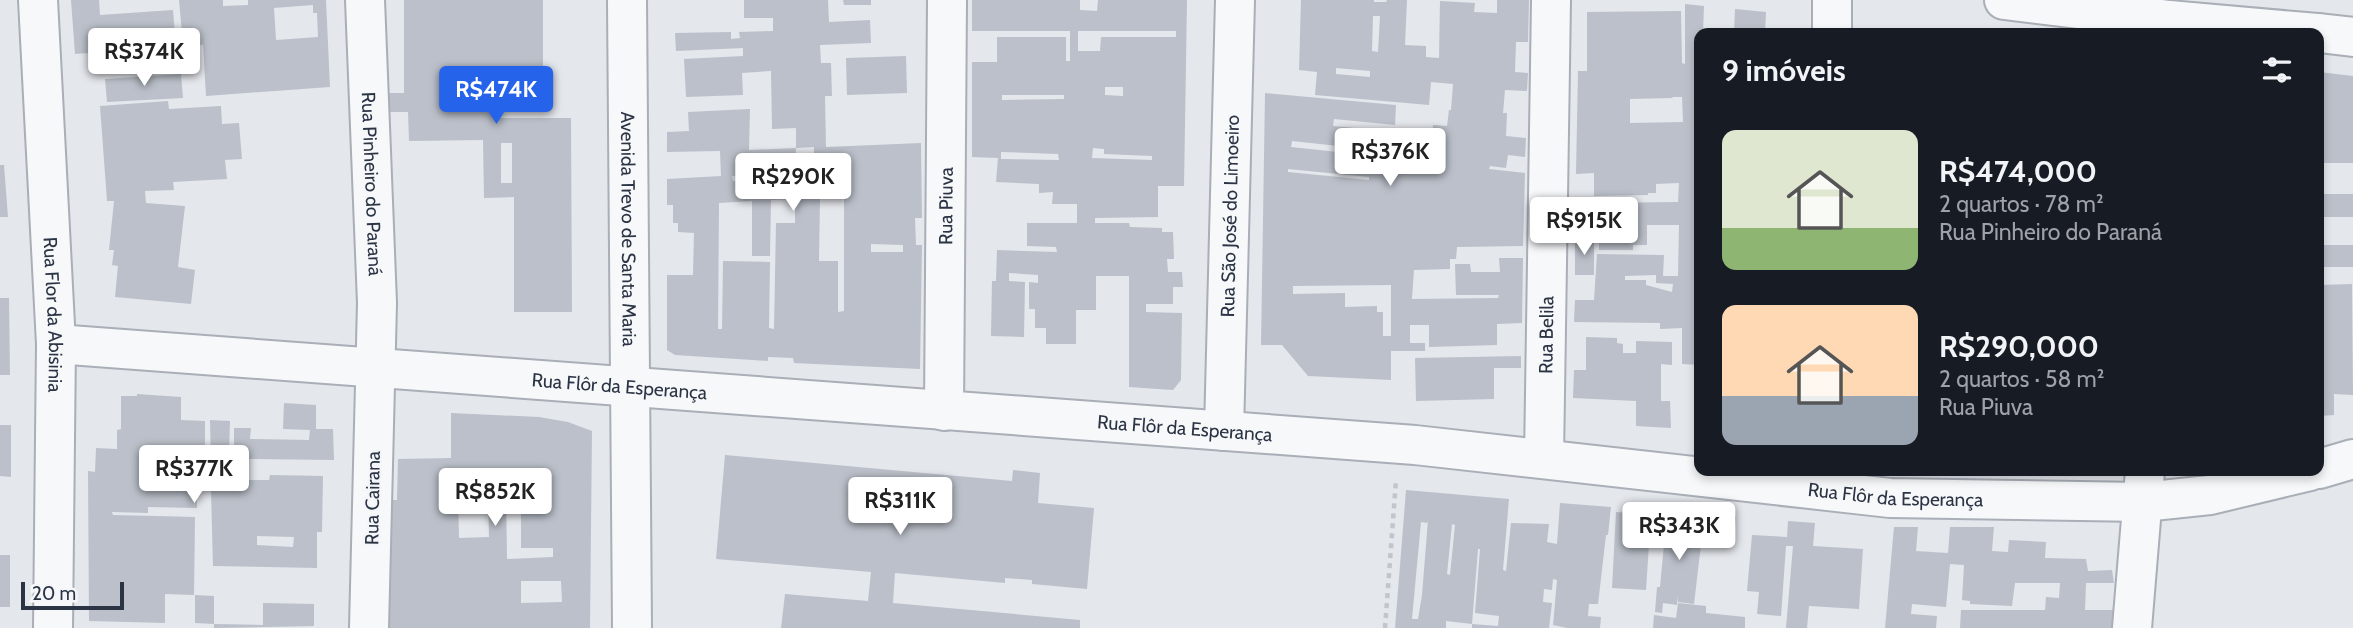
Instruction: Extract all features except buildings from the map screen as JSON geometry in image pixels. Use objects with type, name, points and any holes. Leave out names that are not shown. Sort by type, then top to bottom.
[{"type":"street","name":"Rua Flor da Abisinia","points":[[38,0],[56,344],[54,628]]},
{"type":"street","name":"Rua Pinheiro do Paraná","points":[[365,0],[377,303],[374,368]]},
{"type":"street","name":"Avenida Trevo de Santa Maria","points":[[627,0],[632,628]]},
{"type":"street","name":"Rua Piuva","points":[[944,411],[947,0]]},
{"type":"street","name":"Rua São José do Limoeiro","points":[[1224,431],[1235,0]]},
{"type":"street","name":"Rua Belila","points":[[1544,459],[1551,0]]},
{"type":"street","points":[[1832,0],[1832,28]]},
{"type":"street","points":[[2004,0],[2268,28]]},
{"type":"street","points":[[2324,34],[2353,37]]},
{"type":"street","name":"Rua Flôr da Esperança","points":[[56,344],[1399,444],[1694,471]]},
{"type":"street","name":"Rua Cairana","points":[[369,628],[374,368]]},
{"type":"street","points":[[2324,467],[2353,459]]},
{"type":"street","name":"Rua Flôr da Esperança","points":[[1760,476],[1824,481],[1890,498],[2144,486],[2210,495],[2289,476]]},
{"type":"street","points":[[2132,628],[2144,486]]},
{"type":"path","points":[[1385,628],[1399,444]]}]
